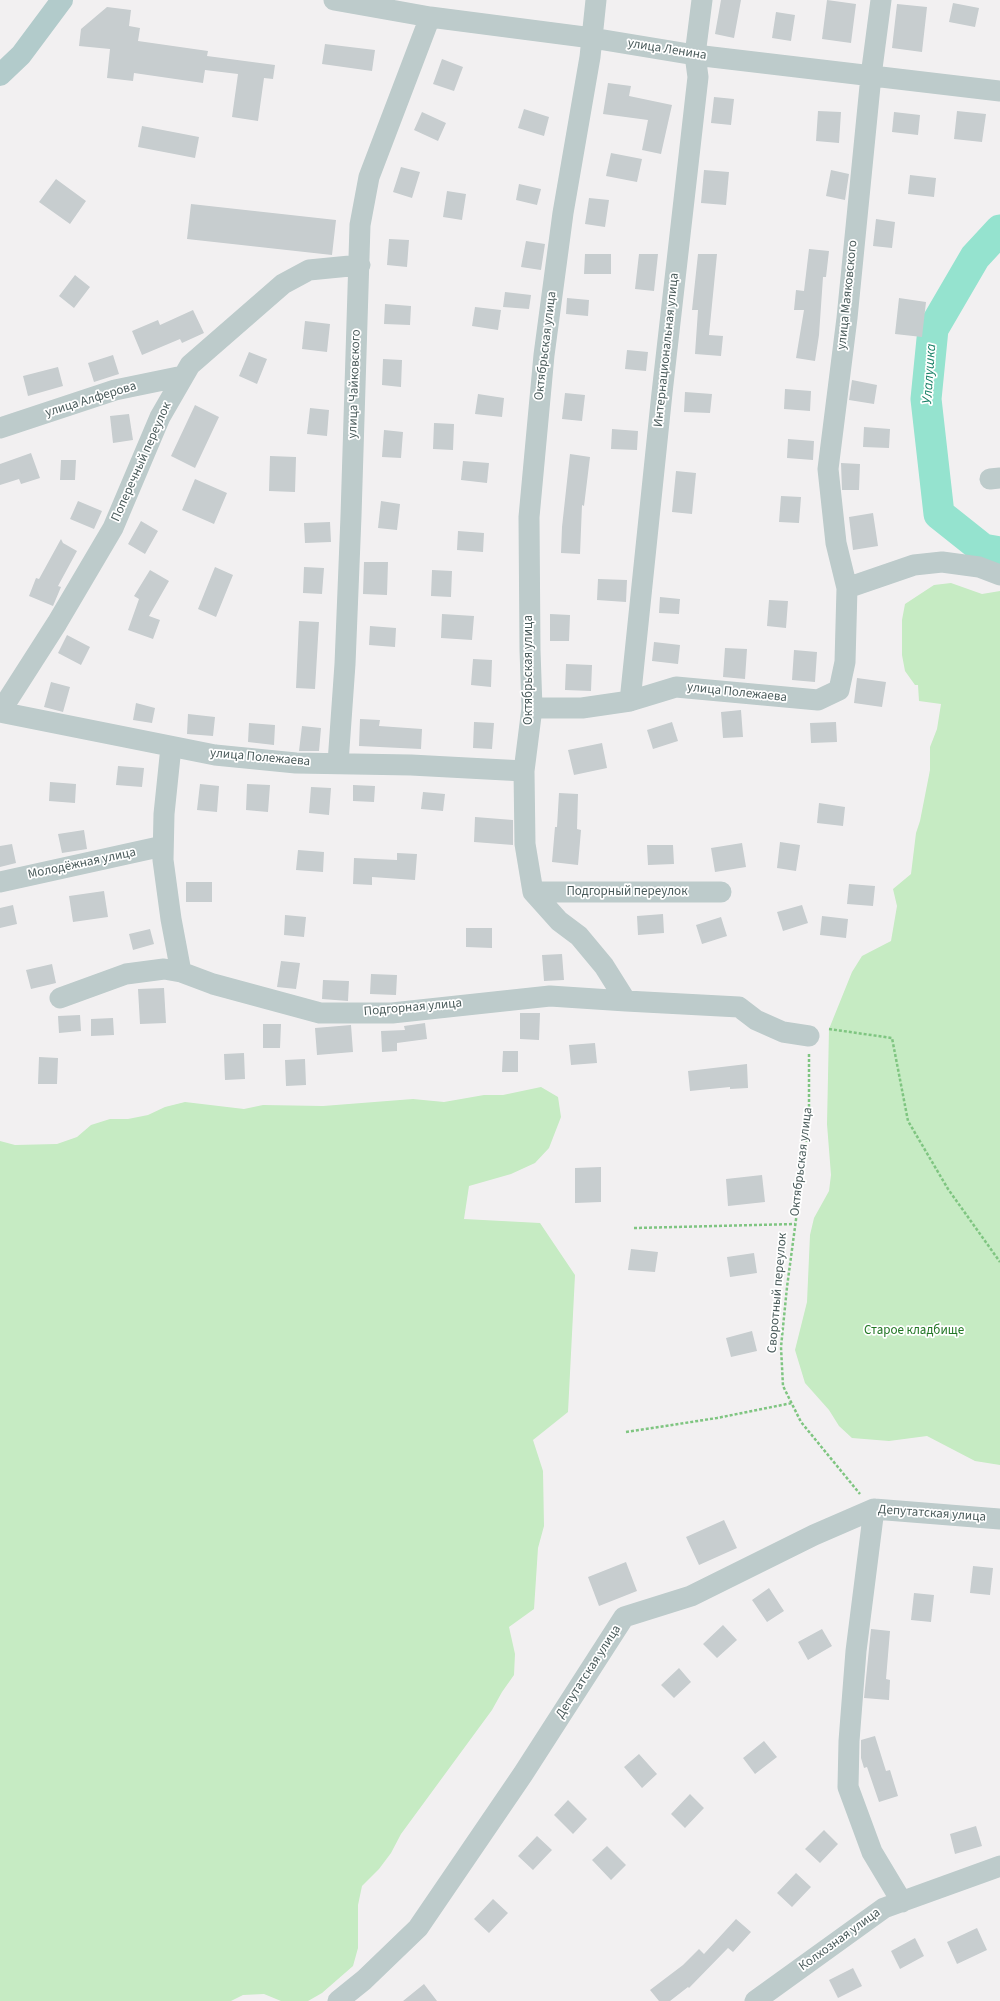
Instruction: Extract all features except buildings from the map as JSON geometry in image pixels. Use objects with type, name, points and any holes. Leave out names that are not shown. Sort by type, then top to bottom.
[{"type":"main road","points":[[0,76],[21,55],[62,0]]},
{"type":"street","name":"улица Ленина","points":[[334,0],[430,17],[592,38],[695,55],[1000,91]]},
{"type":"street","name":"Октябрьская улица","points":[[533,892],[525,844],[524,770],[532,708],[530,650],[530,517],[543,362],[563,213],[592,38],[596,0]]},
{"type":"street","name":"Интернациональная улица","points":[[630,701],[661,400],[698,77],[695,55],[702,0]]},
{"type":"street","name":"улица Маяковского","points":[[847,588],[836,543],[828,469],[847,318],[871,76],[881,0]]},
{"type":"street","name":"улица Чайковского","points":[[338,763],[346,656],[360,265],[360,225],[369,177],[430,17]]},
{"type":"street","name":"Поперечный переулок","points":[[0,712],[113,528],[160,417],[190,365],[283,284],[309,270],[360,265]]},
{"type":"street","name":"улица Алферова","points":[[0,428],[115,390],[183,376]]},
{"type":"street","points":[[847,588],[914,565],[942,562],[979,568],[1000,575]]},
{"type":"street","name":"улица Полежаева","points":[[532,708],[582,708],[630,701],[676,687],[818,700],[839,690],[845,662],[847,588]]},
{"type":"street","name":"улица Полежаева","points":[[0,712],[215,755],[296,763],[338,763],[524,770]]},
{"type":"street","points":[[171,747],[164,814],[163,860],[171,918],[181,972]]},
{"type":"street","name":"Молодёжная улица","points":[[0,882],[163,846]]},
{"type":"street","points":[[533,892],[560,921],[584,942],[604,966],[626,1001],[739,1007],[756,1020],[783,1032],[809,1036]]},
{"type":"street","name":"Подгорный переулок","points":[[533,892],[721,892]]},
{"type":"street","name":"Подгорная улица","points":[[60,998],[126,974],[164,969],[181,972],[213,984],[320,1013],[392,1013],[550,996],[626,1001]]},
{"type":"street","points":[[874,1509],[856,1651],[849,1742],[848,1787],[872,1852],[902,1902]]},
{"type":"street","name":"Депутатская улица","points":[[338,2001],[364,1980],[418,1928],[523,1774],[624,1617],[692,1596],[814,1535],[874,1509],[1000,1519]]},
{"type":"street","name":"Колхозная улица","points":[[755,2001],[884,1908],[1000,1866]]},
{"type":"path","points":[[829,1029],[892,1038],[908,1120],[948,1189],[1000,1262]]},
{"type":"path","name":"Октябрьская улица","points":[[795,1224],[810,1122],[809,1036]]},
{"type":"path","name":"Своротный переулок","points":[[634,1228],[795,1224],[782,1347],[783,1386],[801,1422],[874,1509]]},
{"type":"path","points":[[626,1432],[717,1418],[792,1404]]},
{"type":"green space","name":"Старое кладбище","points":[[951,583],[982,594],[1000,591],[1000,1465],[975,1461],[927,1436],[889,1441],[852,1438],[839,1426],[829,1410],[805,1383],[795,1350],[807,1302],[810,1235],[814,1218],[829,1191],[831,1175],[827,1124],[829,1029],[852,972],[862,956],[891,941],[897,906],[893,889],[911,874],[916,833],[920,821],[930,770],[930,747],[937,729],[941,704],[919,701],[918,685],[915,685],[905,671],[902,655],[902,620],[905,604],[934,585]]},
{"type":"green space","points":[[541,1087],[558,1097],[561,1117],[549,1148],[535,1163],[511,1174],[469,1186],[464,1219],[540,1223],[575,1275],[568,1412],[533,1440],[543,1471],[544,1526],[538,1548],[534,1609],[509,1627],[515,1654],[514,1675],[492,1710],[401,1834],[391,1853],[379,1869],[362,1886],[358,1905],[358,1948],[353,1966],[322,1993],[308,2001],[281,2001],[264,1994],[243,1995],[231,2001],[0,2001],[0,1141],[15,1145],[57,1144],[77,1137],[91,1125],[110,1119],[128,1119],[148,1115],[165,1107],[185,1102],[244,1109],[263,1105],[323,1106],[413,1099],[444,1102],[484,1095],[503,1095]]},
{"type":"waterway","name":"Улалушка","points":[[1000,230],[975,257],[933,329],[926,399],[939,514],[983,549],[1000,552]]}]
